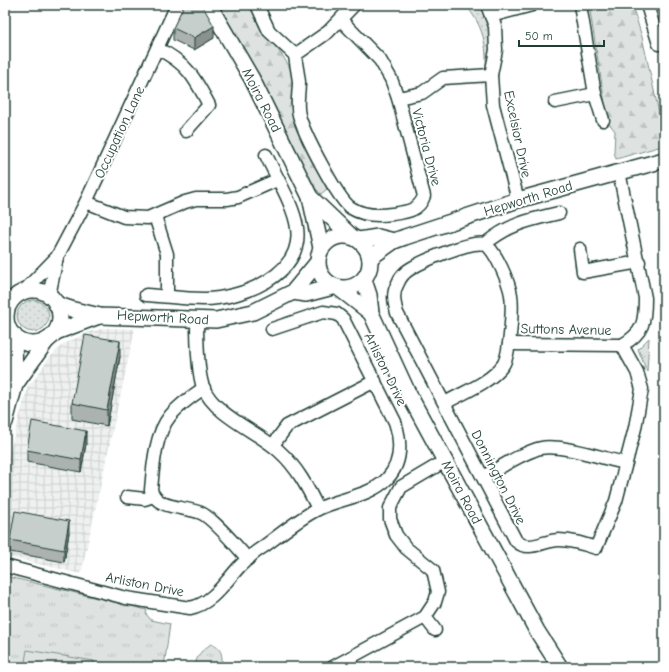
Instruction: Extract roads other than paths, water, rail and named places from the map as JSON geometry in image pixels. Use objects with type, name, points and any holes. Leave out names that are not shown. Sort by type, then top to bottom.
[{"type":"street","name":"Occupation Lane","points":[[57,257],[86,202],[158,49],[177,5]]},
{"type":"street","name":"Moira Road","points":[[209,5],[252,79],[310,197],[321,248]]},
{"type":"street","points":[[257,5],[269,31],[295,55],[328,32],[354,5]]},
{"type":"street","points":[[489,11],[532,5]]},
{"type":"street","points":[[580,5],[595,94],[602,120]]},
{"type":"street","points":[[647,5],[659,25],[659,44]]},
{"type":"street","name":"Excelsior Drive","points":[[489,11],[495,26],[496,50],[491,75],[493,105],[518,200]]},
{"type":"street","name":"Victoria Drive","points":[[295,55],[299,83],[298,106],[302,126],[339,194],[349,207],[366,214],[378,216],[411,211],[419,206],[424,196],[398,98],[391,79],[380,60],[341,20]]},
{"type":"street","points":[[158,49],[172,55],[195,78],[209,105],[186,131]]},
{"type":"street","points":[[398,98],[422,93],[443,78],[491,75]]},
{"type":"street","points":[[555,102],[595,94]]},
{"type":"street","points":[[146,295],[204,299],[234,294],[254,288],[268,280],[285,267],[294,251],[297,228],[292,210],[266,155]]},
{"type":"street","name":"Hepworth Road","points":[[370,258],[394,241],[518,200],[664,160]]},
{"type":"street","points":[[619,172],[639,262],[645,298],[645,318],[636,334],[622,345]]},
{"type":"street","points":[[86,202],[124,217],[143,218],[155,216],[172,207],[196,199],[227,200],[238,197],[277,180]]},
{"type":"street","name":"Moira Road","points":[[310,197],[356,239]]},
{"type":"street","name":"Donnington Drive","points":[[559,213],[524,221],[508,228],[485,244],[480,243],[463,247],[409,269],[400,278],[395,289],[394,300],[398,313],[513,537],[520,545],[532,547],[558,540],[570,541],[596,548],[616,501],[635,428],[642,389],[637,372],[622,345]]},
{"type":"street","points":[[155,216],[166,254],[167,296]]},
{"type":"street","points":[[338,236],[356,239],[364,245],[370,258],[370,266],[364,280],[349,288],[336,288],[322,278],[317,263],[321,248],[331,238],[338,236]]},
{"type":"street","name":"Hepworth Road","points":[[356,239],[378,237],[394,241]]},
{"type":"street","points":[[444,403],[491,377],[508,358],[512,297],[500,266],[491,250],[485,244]]},
{"type":"street","points":[[580,249],[583,272],[639,262]]},
{"type":"street","points":[[51,336],[35,344],[19,340],[9,329],[5,310],[14,297],[25,290],[57,257]]},
{"type":"street","points":[[15,385],[51,336],[60,320],[52,300],[57,257]]},
{"type":"street","name":"Hepworth Road","points":[[52,300],[74,310],[100,316],[216,320],[253,312],[293,292],[317,263]]},
{"type":"street","name":"Moira Road","points":[[364,280],[369,295],[371,313],[407,391],[537,631],[557,662]]},
{"type":"street","name":"Moira Road","points":[[336,288],[371,313]]},
{"type":"street","name":"Hepworth Road","points":[[293,292],[306,294],[336,288]]},
{"type":"street","points":[[25,290],[33,289],[52,300]]},
{"type":"street","name":"Arliston Drive","points":[[5,566],[126,598],[190,608],[199,606],[210,598],[248,559],[288,528],[318,509],[376,488],[388,478],[396,464],[400,448],[398,430],[348,326],[337,314],[323,312],[272,329]]},
{"type":"street","name":"Hepworth Road","points":[[51,336],[100,316]]},
{"type":"street","points":[[197,320],[198,349],[204,388],[212,400],[232,418],[273,445],[297,471],[318,509]]},
{"type":"street","points":[[5,422],[15,385],[14,335]]},
{"type":"street","name":"Suttons Avenue","points":[[510,344],[622,345]]},
{"type":"street","points":[[273,445],[288,426],[374,382]]},
{"type":"street","points":[[204,388],[182,404],[166,423],[161,434],[152,478],[152,496],[160,503],[206,515],[248,559]]},
{"type":"street","points":[[483,477],[533,451],[547,447],[564,449],[626,464]]},
{"type":"street","points":[[333,667],[425,617],[435,602],[438,592],[433,570],[406,548],[396,535],[390,519],[390,508],[402,488],[445,461]]},
{"type":"street","points":[[127,497],[145,499],[152,496]]},
{"type":"street","points":[[425,617],[435,630]]}]
